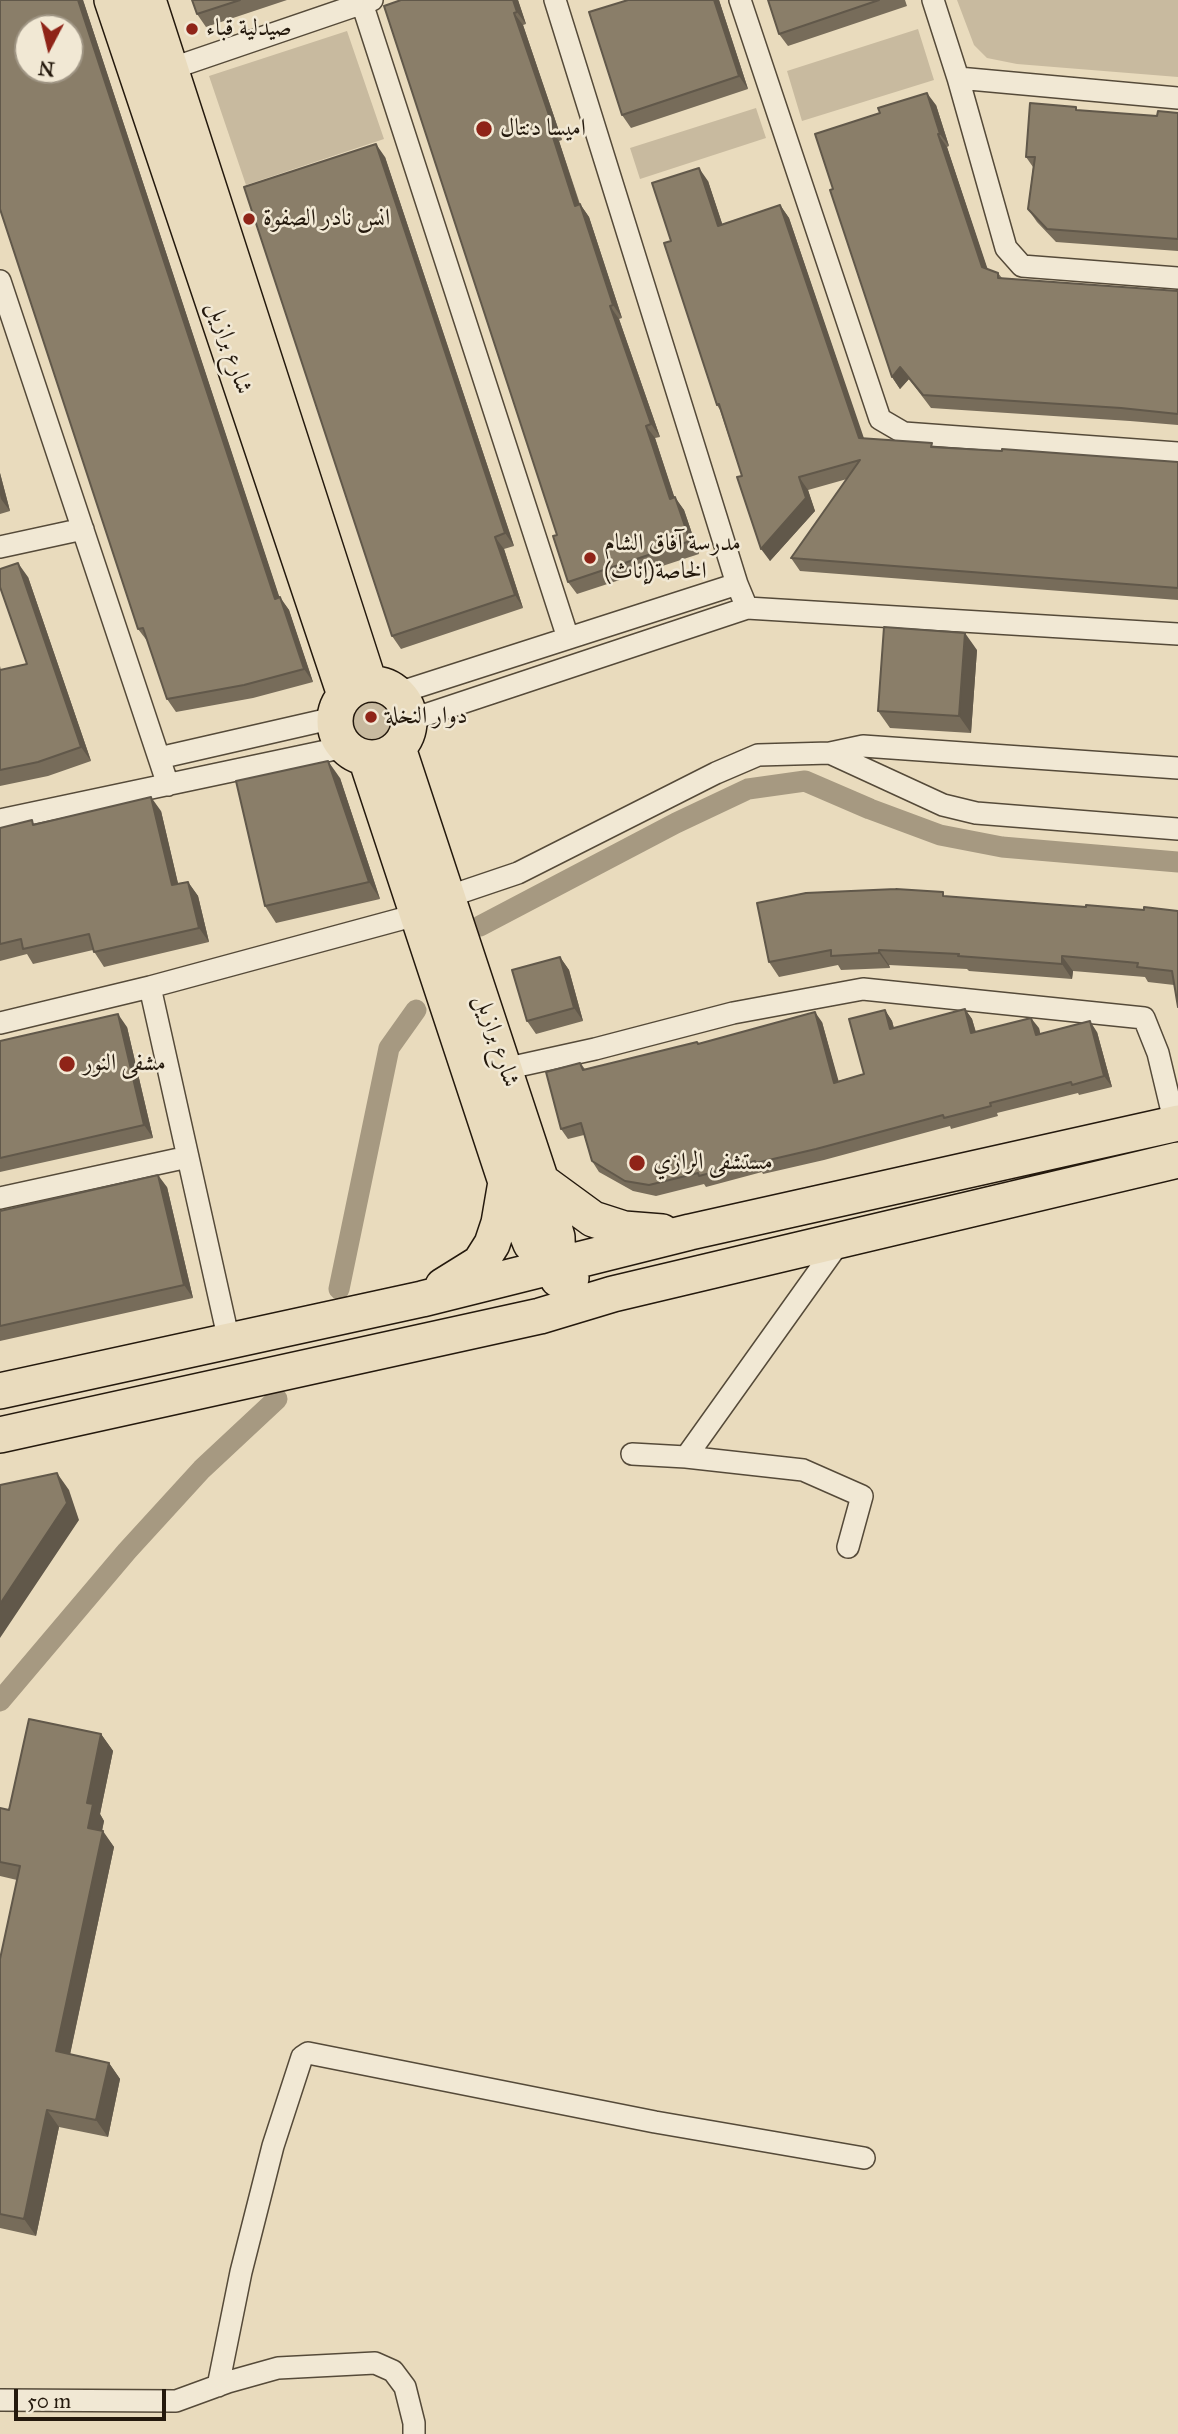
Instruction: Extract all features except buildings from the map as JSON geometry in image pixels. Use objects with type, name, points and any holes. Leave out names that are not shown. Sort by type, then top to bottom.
[{"type":"highway","name":"شارع برازيل","points":[[113,0],[371,720],[446,897],[541,1181],[557,1237],[558,1266],[557,1289],[540,1316]]},
{"type":"highway","name":"شارع برازيل","points":[[148,0],[371,720],[416,915],[506,1182],[499,1223],[492,1244],[480,1263],[422,1299]]},
{"type":"highway","points":[[0,1391],[422,1299],[690,1232],[1177,1124]]},
{"type":"highway","points":[[0,1435],[540,1316],[613,1294],[1178,1160]]},
{"type":"highway","points":[[541,1181],[593,1219],[624,1229],[690,1232]]},
{"type":"highway","points":[[506,1182],[531,1244],[578,1284],[613,1294]]},
{"type":"street","points":[[555,0],[737,584],[747,608]]},
{"type":"street","points":[[740,0],[880,419],[904,433],[1178,453]]},
{"type":"street","points":[[933,0],[1006,248],[1022,266],[1178,278]]},
{"type":"street","points":[[170,69],[365,1],[568,638]]},
{"type":"street","points":[[958,78],[1178,98]]},
{"type":"street","points":[[0,281],[7,326],[83,529],[168,785]]},
{"type":"street","points":[[0,547],[83,529]]},
{"type":"street","points":[[159,758],[371,720],[568,638],[737,584]]},
{"type":"street","points":[[0,820],[168,785],[371,720],[747,608],[1178,634]]},
{"type":"street","points":[[446,897],[519,873],[716,773],[758,755],[830,753],[863,746],[1178,768]]},
{"type":"street","points":[[830,753],[943,805],[976,813],[1178,829]]},
{"type":"street","points":[[0,1023],[150,987],[416,915]]},
{"type":"street","points":[[150,987],[229,1341]]},
{"type":"street","points":[[504,1069],[595,1049],[733,1013],[863,989],[1144,1018],[1158,1053],[1177,1124]]},
{"type":"street","points":[[0,1198],[188,1157]]},
{"type":"street","points":[[686,1457],[841,1240]]},
{"type":"street","points":[[632,1454],[803,1470],[862,1496],[848,1547]]},
{"type":"street","points":[[218,2386],[241,2272],[274,2146],[302,2057],[308,2053],[655,2122],[864,2158]]},
{"type":"street","points":[[0,2400],[176,2401],[278,2368],[375,2362],[393,2371],[405,2387],[414,2434]]},
{"type":"shaded area","points":[[957,0],[1178,0],[1178,77],[1017,64],[987,58],[974,45]]},
{"type":"shaded area","points":[[918,29],[934,80],[802,121],[787,71]]},
{"type":"shaded area","points":[[347,31],[384,139],[246,185],[209,76]]},
{"type":"shaded area","points":[[756,108],[766,138],[640,179],[630,148]]},
{"type":"shaded area","points":[[372,699],[387,706],[394,721],[387,736],[372,743],[357,736],[350,721],[357,706]]},
{"type":"waterway","points":[[480,926],[676,823],[748,789],[805,781],[940,835],[1002,847],[1178,862]]},
{"type":"waterway","points":[[339,1289],[389,1048],[416,1010]]},
{"type":"waterway","points":[[0,1701],[127,1551],[202,1469],[277,1399]]},
{"type":"place","name":"صيدلية قباء","points":[[192,29]]},
{"type":"place","name":"اميسا دنتال","points":[[484,129]]},
{"type":"place","name":"انس نادر الصفوة","points":[[249,219]]},
{"type":"place","name":"مدرسة آفاق الشام الخاصة(إناث)","points":[[590,558]]},
{"type":"place","name":"دوار النخلة","points":[[371,717]]},
{"type":"place","name":"مشفى النور","points":[[67,1064]]},
{"type":"place","name":"مستشفى الرازي","points":[[637,1163]]}]
